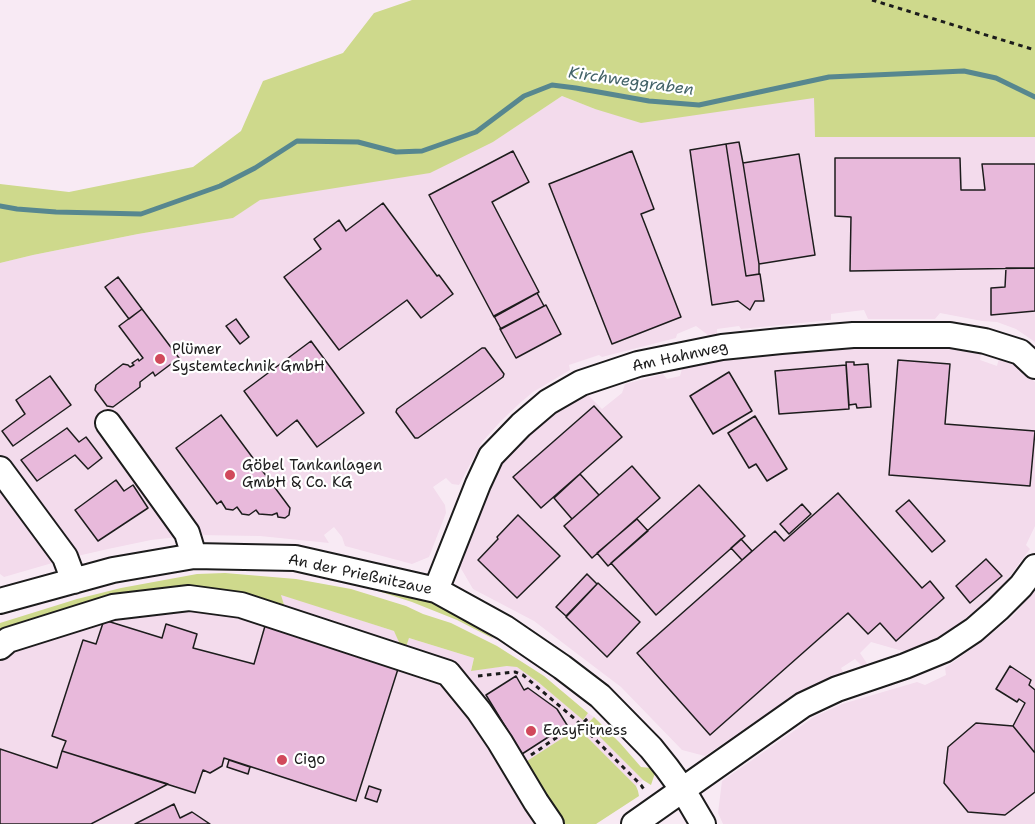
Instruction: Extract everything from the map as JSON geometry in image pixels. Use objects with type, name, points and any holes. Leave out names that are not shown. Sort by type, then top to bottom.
[{"type":"street","name":"Am Hahnweg","points":[[436,590],[491,456],[521,424],[548,402],[581,383],[638,364],[723,347],[854,335],[950,335],[985,341],[1020,352],[1035,366]]},
{"type":"street","points":[[108,423],[187,533],[194,556]]},
{"type":"street","points":[[0,469],[65,558],[74,581]]},
{"type":"street","name":"An der Prießnitzaue","points":[[0,601],[113,570],[194,556],[295,558],[436,590],[505,628],[600,696],[651,748],[683,790],[703,824]]},
{"type":"street","points":[[634,824],[803,705],[837,689],[944,650],[974,630],[998,609],[1021,586],[1035,567]]},
{"type":"street","points":[[0,647],[8,640],[113,607],[189,598],[241,605],[448,673],[479,711],[551,824]]},
{"type":"path","points":[[872,0],[1035,50]]},
{"type":"path","points":[[452,678],[518,672],[581,725],[641,785],[656,808]]},
{"type":"path","points":[[514,766],[572,727],[581,725],[593,713]]},
{"type":"shaded area","points":[[562,96],[595,109],[814,98],[815,137],[1035,137],[1035,342],[1016,329],[997,322],[940,313],[935,319],[868,319],[864,310],[831,314],[831,320],[741,329],[739,326],[717,329],[717,334],[708,335],[696,326],[677,334],[676,338],[602,357],[599,355],[569,365],[570,370],[533,392],[482,442],[459,485],[452,484],[446,478],[433,487],[445,505],[446,513],[429,557],[412,564],[345,546],[342,537],[334,527],[324,535],[329,543],[260,536],[196,535],[151,540],[73,557],[4,577],[0,574],[0,263],[138,234],[233,218],[259,200],[493,142]]},
{"type":"shaded area","points":[[882,346],[958,348],[981,351],[980,360],[997,366],[999,358],[1018,366],[1035,382],[1035,526],[1026,545],[1030,549],[1000,589],[983,606],[937,638],[906,652],[871,642],[860,653],[868,665],[862,666],[855,659],[841,668],[843,672],[789,698],[705,756],[682,750],[621,687],[534,621],[473,589],[459,565],[501,463],[529,432],[566,403],[588,395],[602,409],[622,393],[625,384],[663,374],[667,379],[680,376],[682,369],[726,359]]},
{"type":"shaded area","points":[[1035,591],[1035,824],[723,824],[718,813],[722,781],[814,717],[842,704],[917,682],[925,685],[946,675],[945,668],[1012,617]]},
{"type":"shaded area","points":[[280,594],[394,631],[405,649],[409,638],[474,658],[471,670],[517,666],[583,719],[588,713],[594,717],[587,724],[643,780],[636,786],[578,728],[562,824],[0,824],[0,635],[112,603],[285,607]]},
{"type":"green space","points":[[412,0],[1035,0],[1035,137],[815,137],[814,98],[641,123],[562,96],[493,142],[430,173],[260,200],[233,218],[138,234],[0,263],[0,184],[69,192],[193,167],[241,131],[263,81],[343,53],[374,13]]},
{"type":"green space","points":[[225,573],[296,579],[351,589],[451,623],[497,646],[544,676],[588,713],[583,720],[517,667],[507,666],[471,671],[474,658],[409,638],[405,650],[402,649],[394,631],[281,595],[285,608],[235,592],[0,635],[0,623],[77,599],[197,574]]},
{"type":"green space","points":[[389,586],[467,618],[494,639],[457,620],[378,591]]},
{"type":"green space","points":[[594,717],[641,767],[651,768],[655,773],[651,785],[643,780],[587,724]]},
{"type":"green space","points":[[578,728],[636,786],[639,796],[596,824],[562,824],[524,763]]},
{"type":"building","points":[[739,142],[759,264],[759,274],[746,276],[726,144]]},
{"type":"building","points":[[726,144],[746,276],[760,274],[764,301],[755,301],[750,310],[738,301],[712,305],[690,150]]},
{"type":"building","points":[[513,151],[529,182],[492,202],[539,292],[494,317],[429,195]]},
{"type":"building","points":[[632,151],[654,209],[641,214],[681,317],[612,344],[549,184]]},
{"type":"building","points":[[799,154],[815,255],[759,264],[743,163]]},
{"type":"building","points":[[835,158],[960,158],[961,190],[985,190],[982,164],[1035,164],[1035,268],[850,271],[851,217],[835,216]]},
{"type":"building","points":[[383,203],[453,294],[421,318],[407,300],[339,350],[284,277],[321,249],[314,239],[339,220],[346,231]]},
{"type":"building","points":[[1006,268],[1035,268],[1035,311],[991,315],[991,288],[1005,287]]},
{"type":"building","points":[[118,277],[142,309],[129,319],[105,287]]},
{"type":"building","points":[[537,293],[544,306],[501,329],[494,316]]},
{"type":"building","points":[[546,305],[561,334],[516,358],[500,329]]},
{"type":"building","name":"Plümer Systemtechnik GmbH","points":[[142,309],[179,358],[155,376],[153,372],[140,382],[140,387],[113,407],[107,406],[95,390],[96,385],[123,364],[130,367],[134,365],[132,363],[143,358],[119,326]]},
{"type":"building","points":[[236,319],[249,337],[240,344],[226,326]]},
{"type":"building","points":[[311,341],[364,413],[317,447],[297,420],[277,436],[244,391]]},
{"type":"building","points":[[485,348],[504,374],[503,377],[415,438],[396,412],[397,409]]},
{"type":"building","points":[[898,360],[950,364],[945,424],[1035,431],[1030,486],[889,475]]},
{"type":"building","points":[[846,362],[854,362],[854,365],[868,364],[871,407],[857,408],[856,404],[849,405]]},
{"type":"building","points":[[846,365],[849,409],[779,414],[775,371]]},
{"type":"building","points":[[729,372],[752,411],[713,434],[690,396]]},
{"type":"building","points":[[50,376],[71,405],[13,446],[2,431],[25,414],[16,400]]},
{"type":"building","points":[[594,406],[622,437],[541,508],[513,477]]},
{"type":"building","name":"Göbel Tankanlagen GmbH & Co. KG","points":[[221,415],[290,508],[289,515],[285,518],[278,517],[277,513],[259,514],[256,510],[249,515],[242,514],[237,507],[233,510],[226,509],[221,501],[217,504],[176,448]]},
{"type":"building","points":[[755,416],[787,469],[767,481],[756,464],[749,468],[728,433]]},
{"type":"building","points":[[67,428],[79,442],[86,437],[102,458],[88,469],[75,455],[37,481],[21,460]]},
{"type":"building","points":[[632,466],[660,498],[592,558],[564,526]]},
{"type":"building","points":[[580,474],[599,495],[572,519],[554,498]]},
{"type":"building","points":[[116,480],[124,491],[133,485],[148,508],[98,541],[75,510]]},
{"type":"building","points":[[699,485],[745,536],[656,615],[611,563]]},
{"type":"building","points":[[838,493],[922,588],[930,581],[944,598],[896,641],[880,623],[868,634],[848,613],[710,735],[637,653],[775,531],[784,541]]},
{"type":"building","points":[[909,500],[945,541],[932,552],[896,511]]},
{"type":"building","points":[[802,504],[811,514],[789,534],[780,524]]},
{"type":"building","points":[[518,515],[560,556],[517,598],[478,560]]},
{"type":"building","points":[[637,519],[648,531],[608,566],[597,553]]},
{"type":"building","points":[[741,539],[752,551],[742,560],[731,548]]},
{"type":"building","points":[[986,559],[1002,576],[970,603],[956,586]]},
{"type":"building","points":[[587,574],[597,584],[566,616],[556,607]]},
{"type":"building","points":[[598,583],[640,622],[607,657],[566,617]]},
{"type":"building","points":[[104,620],[162,638],[166,624],[197,634],[193,648],[254,664],[265,626],[398,669],[356,801],[224,758],[222,766],[210,773],[203,770],[195,793],[62,751],[66,741],[52,736],[83,640],[96,644]]},
{"type":"building","points":[[1010,666],[1031,680],[1029,685],[1035,690],[1035,753],[1013,726],[1025,703],[1019,699],[1017,702],[996,689]]},
{"type":"building","points":[[516,676],[524,690],[528,688],[557,709],[567,725],[522,754],[486,695]]},
{"type":"building","points":[[976,723],[1013,726],[1035,753],[1035,792],[1005,815],[968,812],[944,783],[948,747]]},
{"type":"building","points":[[0,749],[57,768],[62,751],[168,784],[91,824],[0,824]]},
{"type":"building","points":[[229,760],[250,767],[248,774],[227,767]]},
{"type":"building","points":[[369,786],[381,790],[377,802],[365,798]]},
{"type":"building","points":[[174,804],[180,818],[192,812],[210,824],[135,824]]},
{"type":"waterway","name":"Kirchweggraben","points":[[0,206],[56,212],[141,214],[220,186],[255,168],[297,141],[358,142],[396,152],[422,151],[476,132],[524,96],[552,85],[649,101],[699,105],[829,77],[964,71],[996,78],[1035,97]]},
{"type":"place","name":"Plümer Systemtechnik GmbH","points":[[160,359]]},
{"type":"place","name":"Göbel Tankanlagen GmbH & Co. KG","points":[[230,475]]},
{"type":"place","name":"EasyFitness","points":[[531,731]]},
{"type":"place","name":"Cigo","points":[[282,760]]}]
